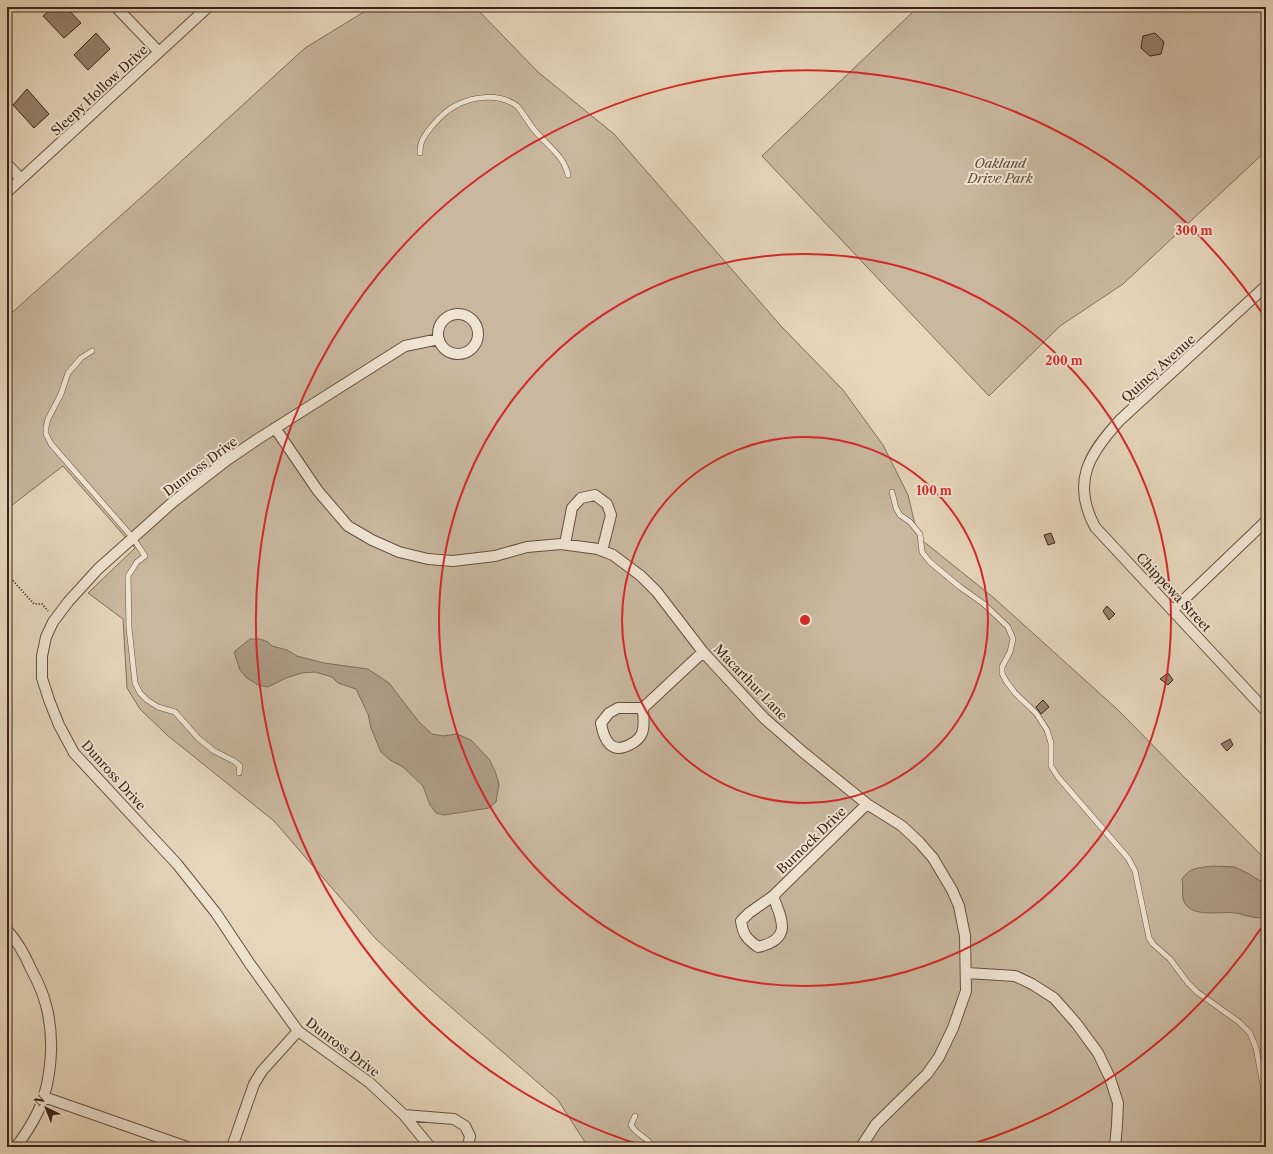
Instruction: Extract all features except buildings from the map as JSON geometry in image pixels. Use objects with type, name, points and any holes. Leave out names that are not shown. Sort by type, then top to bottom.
[{"type":"street","points":[[116,7],[159,52]]},
{"type":"street","name":"Sleepy Hollow Drive","points":[[7,192],[208,7]]},
{"type":"street","points":[[7,164],[21,179]]},
{"type":"street","name":"Quincy Avenue","points":[[1084,481],[1087,467],[1093,452],[1104,437],[1120,420],[1266,286]]},
{"type":"street","points":[[456,313],[469,316],[474,321],[479,332],[475,345],[466,352],[459,354],[447,350],[442,346],[439,339],[438,332],[443,320],[456,313]]},
{"type":"street","name":"Dunross Drive","points":[[430,1147],[404,1115],[370,1083],[298,1032],[216,914],[177,864],[74,753],[59,725],[49,700],[42,678],[42,656],[46,637],[68,602],[98,569],[173,502],[221,465],[275,428],[405,346],[439,339]]},
{"type":"street","name":"Macarthur Lane","points":[[275,428],[318,491],[348,526],[372,540],[399,552],[428,559],[453,561],[495,556],[527,546],[566,544],[602,551],[612,555],[642,576],[657,592],[704,652],[764,718],[804,753],[867,804],[902,826],[933,858],[952,890],[958,906],[965,936],[966,992],[962,1007],[939,1057],[927,1074],[876,1124],[861,1147]]},
{"type":"street","name":"Chippewa Street","points":[[1084,481],[1085,500],[1088,514],[1095,527],[1266,710]]},
{"type":"street","points":[[566,544],[572,508],[582,498],[595,495],[607,504],[612,515],[602,551]]},
{"type":"street","points":[[1173,610],[1266,521]]},
{"type":"street","points":[[643,708],[642,732],[636,742],[625,748],[615,748],[607,743],[603,734],[601,723],[609,713],[618,708],[643,708],[704,652]]},
{"type":"street","name":"Burnock Drive","points":[[773,896],[783,922],[782,931],[775,940],[767,945],[758,947],[750,941],[743,932],[741,922],[749,912],[773,896],[867,804]]},
{"type":"street","points":[[10,932],[26,958],[46,1006],[50,1031],[51,1059],[44,1098],[33,1122],[16,1147]]},
{"type":"street","points":[[966,973],[1015,976],[1032,984],[1054,998],[1076,1023],[1098,1053],[1110,1078],[1118,1102],[1115,1147]]},
{"type":"street","points":[[232,1147],[254,1084],[258,1077],[274,1057],[298,1032]]},
{"type":"street","points":[[44,1098],[187,1147]]},
{"type":"street","points":[[404,1115],[454,1119],[465,1126],[470,1136],[468,1147]]},
{"type":"lane","points":[[420,154],[421,143],[429,131],[437,121],[454,107],[470,100],[498,98],[513,103],[520,110],[533,129],[563,160],[568,175]]},
{"type":"lane","points":[[92,351],[81,358],[68,373],[61,394],[48,420],[46,434],[51,444],[133,538],[145,556],[137,562],[128,576],[129,628],[135,683],[140,693],[147,700],[158,707],[175,712],[198,738],[214,751],[234,761],[240,766],[240,773]]},
{"type":"lane","points":[[892,492],[896,508],[900,515],[913,525],[920,534],[922,552],[930,562],[960,587],[984,604],[1008,627],[1013,639],[1010,652],[1002,667],[1002,673],[1010,687],[1036,713],[1047,730],[1051,743],[1051,766],[1058,776],[1119,845],[1128,858],[1135,871],[1147,932],[1153,944],[1170,959],[1188,983],[1197,992],[1239,1022],[1250,1033],[1256,1048],[1266,1101]]},
{"type":"lane","points":[[635,1116],[631,1125],[633,1130],[651,1143],[653,1147]]},
{"type":"path","points":[[7,574],[34,604],[42,604],[56,619]]},
{"type":"green space","points":[[372,7],[475,7],[538,72],[614,134],[781,326],[843,390],[883,445],[908,495],[918,537],[994,598],[1117,709],[1266,860],[1266,1147],[588,1147],[558,1100],[430,989],[376,939],[274,821],[167,735],[140,709],[127,688],[123,619],[88,593],[135,548],[63,466],[7,509],[7,317],[164,177],[305,48]]},
{"type":"green space","name":"Oakland Drive Park","points":[[918,7],[1266,7],[1266,151],[1123,284],[1060,326],[989,396],[762,156]]},
{"type":"shaded area","points":[[250,639],[260,639],[268,642],[272,646],[287,650],[297,656],[324,663],[368,669],[389,683],[419,722],[432,734],[443,736],[457,734],[471,740],[489,759],[495,771],[499,784],[496,802],[489,808],[444,815],[436,813],[430,805],[423,786],[403,767],[390,760],[381,752],[371,728],[368,714],[356,689],[338,683],[332,677],[315,672],[302,673],[286,678],[268,687],[258,685],[247,678],[240,670],[234,652]]},
{"type":"shaded area","points":[[1212,866],[1235,867],[1262,882],[1266,891],[1266,917],[1259,918],[1238,913],[1203,913],[1187,906],[1183,897],[1182,879],[1192,870]]}]
